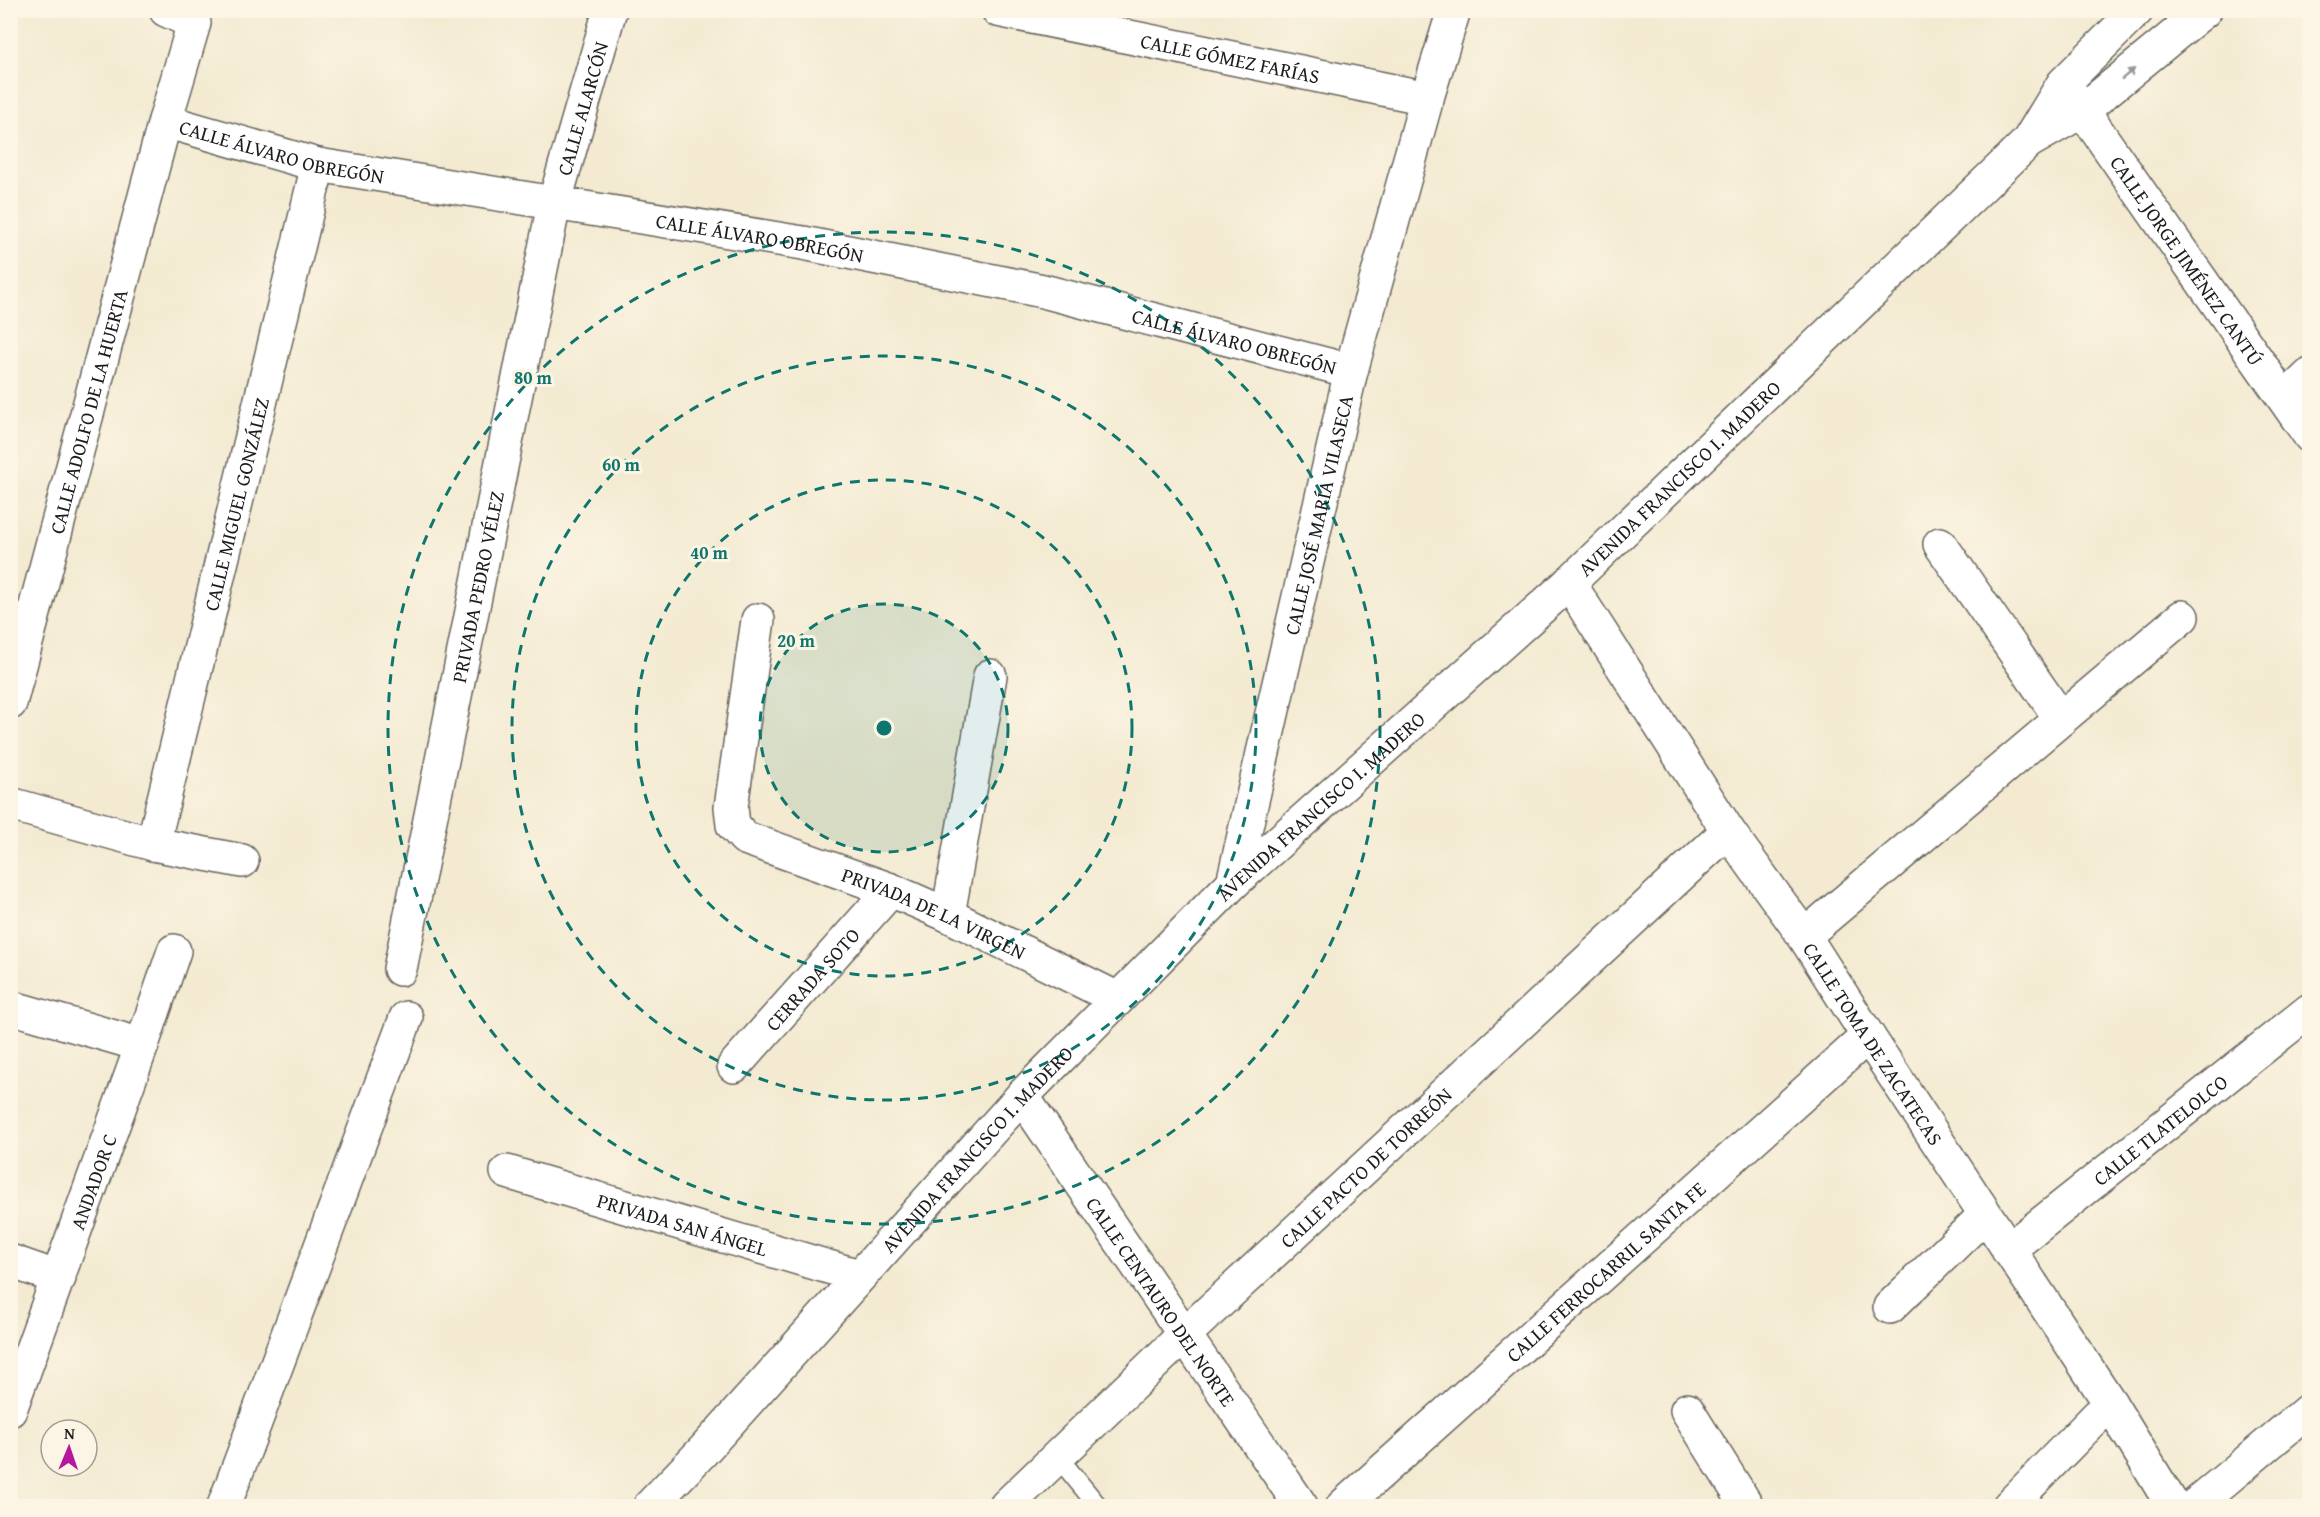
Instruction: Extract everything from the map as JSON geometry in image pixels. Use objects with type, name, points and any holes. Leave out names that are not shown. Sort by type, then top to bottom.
[{"type":"street","name":"CALLE ALARCÓN","points":[[554,204],[610,10]]},
{"type":"street","name":"CALLE GÓMEZ FARÍAS","points":[[998,10],[1427,98]]},
{"type":"street","name":"CALLE JOSÉ MARÍA VILASECA","points":[[1233,883],[1351,371],[1427,98],[1454,10]]},
{"type":"street","name":"AVENIDA FRANCISCO I. MADERO","points":[[2028,142],[2063,84],[2138,10]]},
{"type":"street","name":"AVENIDA FRANCISCO I. MADERO","points":[[650,1506],[703,1451],[1022,1096],[1233,883],[1569,583],[2028,142],[2082,111],[2205,10]]},
{"type":"street","name":"CALLE ADOLFO DE LA HUERTA","points":[[10,703],[165,121],[186,15]]},
{"type":"street","name":"CALLE JORGE JIMÉNEZ CANTÚ","points":[[2063,84],[2310,436]]},
{"type":"street","name":"CALLE ÁLVARO OBREGÓN","points":[[165,121],[318,165],[803,243],[1032,288],[1351,371]]},
{"type":"street","name":"CALLE MIGUEL GONZÁLEZ","points":[[153,844],[318,165]]},
{"type":"street","name":"PRIVADA PEDRO VÉLEZ","points":[[400,969],[554,204]]},
{"type":"street","points":[[2285,399],[2310,375]]},
{"type":"street","points":[[1940,544],[2061,720]]},
{"type":"street","name":"CALLE TOMA DE ZACATECAS","points":[[1569,583],[1728,831],[1804,936],[2110,1403],[2173,1506]]},
{"type":"street","points":[[1804,936],[2182,617]]},
{"type":"street","name":"PRIVADA DE LA VIRGEN","points":[[758,620],[731,807],[733,825],[745,838],[891,890],[948,915],[1118,999]]},
{"type":"street","points":[[948,915],[990,676]]},
{"type":"street","points":[[10,804],[153,844],[242,861]]},
{"type":"street","name":"CALLE PACTO DE TORREÓN","points":[[1006,1506],[1184,1335],[1728,831]]},
{"type":"street","name":"CERRADA SOTO","points":[[734,1066],[891,890]]},
{"type":"street","name":"ANDADOR C","points":[[10,1410],[19,1366],[59,1278],[174,951]]},
{"type":"street","points":[[10,1007],[142,1045]]},
{"type":"street","name":"CALLE TLATELOLCO","points":[[2008,1250],[2310,1010]]},
{"type":"street","points":[[224,1506],[406,1018]]},
{"type":"street","name":"CALLE FERROCARRIL SANTA FE","points":[[1343,1506],[1868,1036]]},
{"type":"street","name":"CALLE CENTAURO DEL NORTE","points":[[1022,1096],[1301,1506]]},
{"type":"street","name":"PRIVADA SAN ÁNGEL","points":[[507,1172],[859,1276]]},
{"type":"street","points":[[1890,1307],[1985,1215]]},
{"type":"street","points":[[10,1261],[59,1278]]},
{"type":"street","points":[[2010,1506],[2110,1403]]},
{"type":"street","points":[[2194,1506],[2310,1409]]},
{"type":"street","points":[[1687,1410],[1747,1506]]},
{"type":"lane","points":[[1058,1457],[1098,1506]]}]
